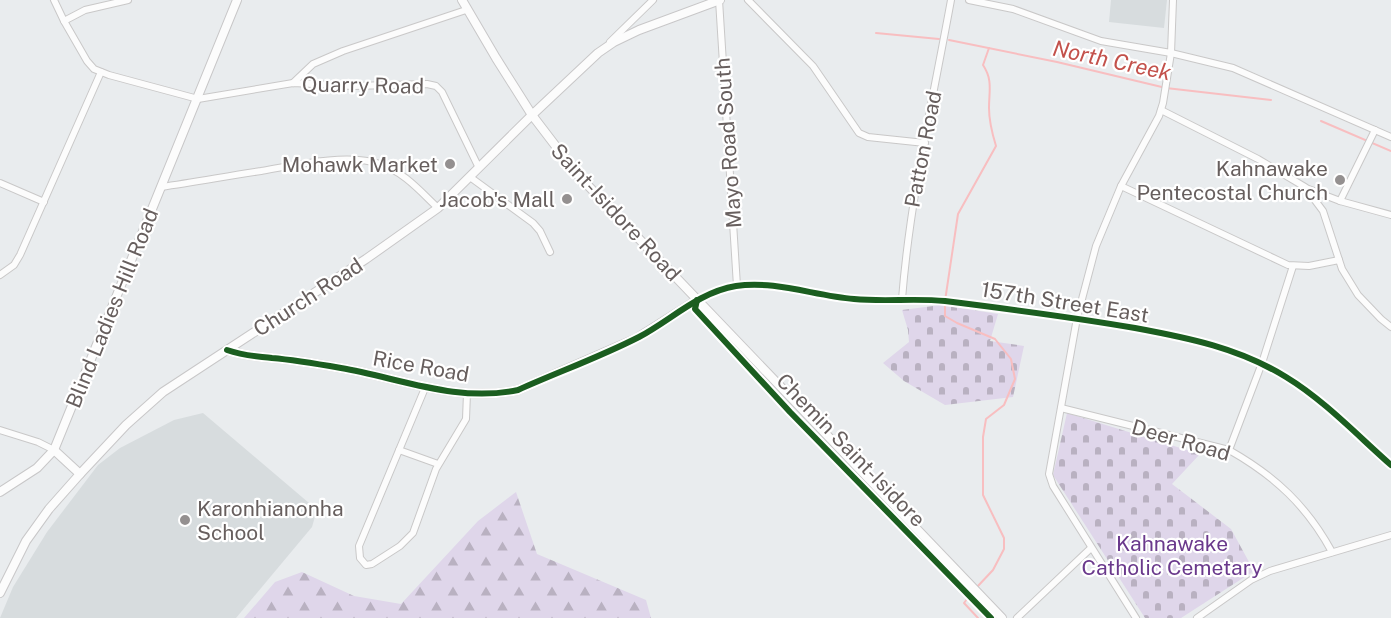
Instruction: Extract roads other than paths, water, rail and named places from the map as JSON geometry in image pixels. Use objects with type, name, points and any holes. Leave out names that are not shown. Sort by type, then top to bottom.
[{"type":"street","points":[[54,0],[87,61],[100,72],[198,99]]},
{"type":"street","points":[[64,21],[85,10],[128,0]]},
{"type":"street","name":"Blind Ladies Hill Road","points":[[54,450],[237,0]]},
{"type":"street","name":"Saint-Isidore Road","points":[[462,0],[532,115],[577,174],[1002,618]]},
{"type":"street","points":[[598,53],[653,0]]},
{"type":"street","name":"Church Road","points":[[80,474],[126,425],[163,392],[366,260],[438,208],[598,53],[639,30],[719,0]]},
{"type":"street","name":"Mayo Road South","points":[[719,0],[736,286]]},
{"type":"street","points":[[748,0],[813,66],[859,133],[868,137],[925,143]]},
{"type":"street","name":"Patton Road","points":[[902,299],[906,246],[951,0]]},
{"type":"street","points":[[969,0],[1012,9],[1101,41],[1171,53],[1233,68],[1391,137]]},
{"type":"street","points":[[1136,618],[1053,486],[1049,474],[1077,318],[1096,246],[1120,186],[1161,110],[1171,53],[1173,0]]},
{"type":"street","points":[[293,83],[313,64],[343,51],[466,10]]},
{"type":"street","points":[[0,275],[14,265],[20,255],[100,72]]},
{"type":"street","name":"Quarry Road","points":[[198,99],[293,83],[353,86],[427,84],[436,86],[448,101],[458,128],[478,168]]},
{"type":"street","points":[[1161,110],[1258,159],[1305,188],[1340,201],[1391,215]]},
{"type":"street","points":[[1340,201],[1375,130]]},
{"type":"street","points":[[161,187],[297,164],[352,160],[378,163],[394,170],[407,178],[438,208]]},
{"type":"street","points":[[470,177],[533,223],[540,231],[550,252]]},
{"type":"street","points":[[0,183],[44,202]]},
{"type":"street","points":[[1120,186],[1293,266],[1309,266],[1339,260]]},
{"type":"street","points":[[1305,188],[1323,211],[1342,269],[1358,295],[1391,327]]},
{"type":"street","points":[[1229,450],[1262,363],[1293,266]]},
{"type":"street","name":"157th Street East","points":[[697,300],[736,286],[777,287],[853,299],[945,300],[1077,318],[1201,341],[1262,363],[1286,377],[1313,396],[1391,465]]},
{"type":"street","name":"Rice Road","points":[[227,350],[244,356],[343,368],[425,388],[467,393],[506,392],[518,390],[637,338],[697,300]]},
{"type":"street","points":[[425,388],[359,546],[360,558],[366,565],[372,564],[400,546],[413,533],[438,464],[466,419],[467,393]]},
{"type":"street","name":"Deer Road","points":[[1061,408],[1229,450],[1253,464],[1302,507],[1318,526],[1332,552]]},
{"type":"street","points":[[0,430],[38,442],[54,450],[80,474],[49,509],[26,541],[0,593]]},
{"type":"street","points":[[0,492],[37,468],[54,450]]},
{"type":"street","points":[[399,450],[438,464]]},
{"type":"street","points":[[1197,618],[1251,580],[1270,571],[1391,535]]},
{"type":"street","points":[[1017,618],[1091,548]]},
{"type":"waterway","name":"North Creek","points":[[876,33],[939,39]]},
{"type":"waterway","name":"North Creek","points":[[949,40],[1057,62],[1166,88],[1271,100]]},
{"type":"waterway","points":[[977,587],[993,570],[1004,549],[1004,538],[983,495],[983,437],[986,419],[1004,405],[1015,379],[1011,359],[995,339],[945,316],[945,301],[958,214],[996,146],[990,118],[989,81],[983,65],[989,48]]},
{"type":"waterway","name":"North Creek","points":[[1321,121],[1391,151]]},
{"type":"waterway","points":[[973,591],[964,603],[978,618]]},
{"type":"place","name":"Mohawk Market","points":[[450,164]]},
{"type":"place","name":"Kahnawake Pentecostal Church","points":[[1340,180]]},
{"type":"place","name":"Jacob's Mall","points":[[567,199]]},
{"type":"place","name":"Karonhianonha School","points":[[185,520]]},
{"type":"park label","name":"Kahnawake Catholic Cemetary","points":[[1172,555]]}]
